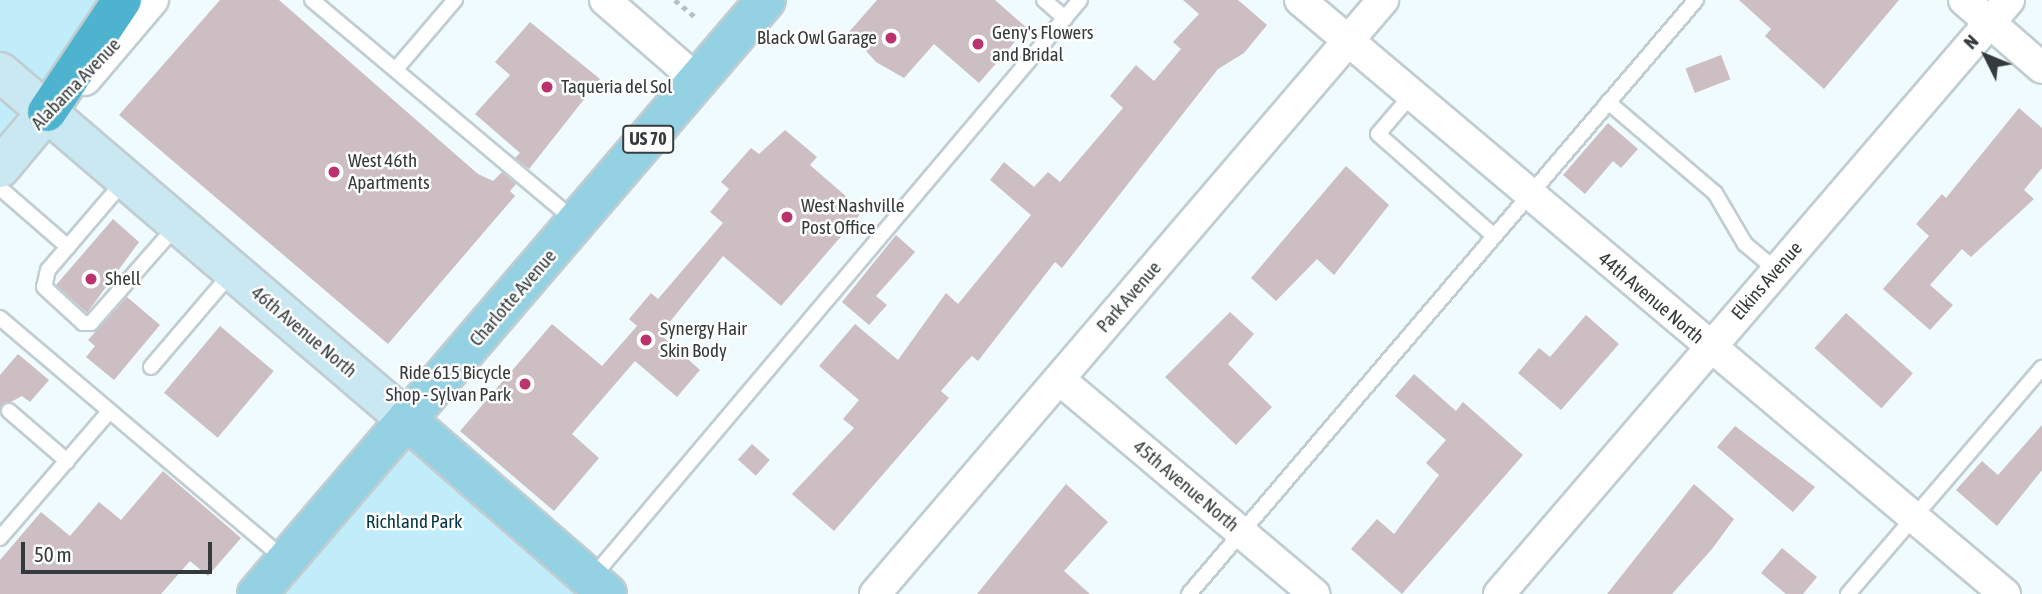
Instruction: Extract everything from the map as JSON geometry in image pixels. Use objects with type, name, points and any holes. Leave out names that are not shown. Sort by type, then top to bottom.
[{"type":"highway","points":[[47,112],[122,0]]},
{"type":"main road","name":"Charlotte Avenue","points":[[257,594],[766,0]]},
{"type":"main road","name":"46th Avenue North","points":[[0,72],[599,587]]},
{"type":"main road","name":"Alabama Avenue","points":[[0,169],[47,112]]},
{"type":"street","name":"Alabama Avenue","points":[[47,112],[93,73],[153,0]]},
{"type":"street","points":[[605,0],[697,80]]},
{"type":"street","name":"44th Avenue North","points":[[1300,0],[1414,92],[1528,194],[2005,594]]},
{"type":"street","name":"Park Avenue","points":[[875,594],[1382,0]]},
{"type":"street","points":[[1964,0],[1999,11],[2042,68]]},
{"type":"street","name":"Elkins Avenue","points":[[1499,594],[1999,11]]},
{"type":"street","name":"45th Avenue North","points":[[1059,379],[1314,594]]},
{"type":"lane","points":[[312,0],[577,223]]},
{"type":"lane","points":[[396,69],[455,0]]},
{"type":"lane","points":[[1044,0],[1065,18]]},
{"type":"lane","points":[[599,587],[1080,0]]},
{"type":"lane","points":[[1189,594],[1696,0]]},
{"type":"lane","points":[[1414,92],[1378,134],[1493,235]]},
{"type":"lane","points":[[1608,102],[1715,193],[1745,244],[1776,270]]},
{"type":"lane","points":[[126,179],[48,270],[44,287],[91,323],[178,224]]},
{"type":"lane","points":[[0,188],[68,247]]},
{"type":"lane","points":[[151,367],[233,271]]},
{"type":"lane","points":[[0,318],[108,413],[286,561]]},
{"type":"lane","points":[[1848,594],[2042,368]]},
{"type":"lane","points":[[9,411],[67,461]]},
{"type":"lane","points":[[0,538],[108,413]]},
{"type":"path","points":[[675,0],[695,17]]},
{"type":"green space","points":[[0,0],[124,0],[0,141]]},
{"type":"green space","name":"Richland Park","points":[[407,420],[607,594],[257,594]]},
{"type":"building","name":"West 46th Apartments","points":[[220,0],[279,0],[478,174],[493,181],[502,172],[516,184],[510,191],[515,196],[388,344],[119,115]]},
{"type":"building","points":[[877,0],[995,0],[1027,28],[979,83],[934,44],[904,78],[876,62],[849,32]]},
{"type":"building","points":[[1183,0],[1238,0],[1267,25],[1244,53],[1218,69],[1062,268],[1055,262],[978,361],[972,356],[941,391],[949,398],[834,531],[792,494],[854,428],[843,419],[859,400],[819,366],[855,324],[898,360],[946,293],[958,304],[1031,215],[990,180],[1004,162],[1034,187],[1048,172],[1060,182],[1123,108],[1110,96],[1136,65],[1154,81],[1181,49],[1173,42],[1199,14]]},
{"type":"building","points":[[1739,0],[1899,0],[1824,89],[1765,36],[1771,29]]},
{"type":"building","name":"Taqueria del Sol","points":[[530,22],[600,79],[529,169],[515,158],[520,153],[475,114],[510,75],[495,62]]},
{"type":"building","points":[[1721,55],[1730,79],[1695,93],[1686,69]]},
{"type":"building","points":[[2019,108],[2042,128],[2042,168],[2024,190],[2034,199],[1971,257],[1962,249],[1930,285],[1953,305],[1930,330],[1883,289],[1929,236],[1916,224],[1942,194],[1946,198]]},
{"type":"building","points":[[1608,123],[1638,149],[1621,168],[1613,161],[1585,194],[1563,175]]},
{"type":"building","points":[[785,130],[817,157],[810,165],[863,211],[781,306],[723,256],[660,334],[700,370],[677,397],[635,361],[572,434],[599,458],[554,511],[460,431],[552,324],[602,366],[637,326],[629,319],[651,293],[658,299],[723,223],[710,212],[729,189],[721,182],[751,148],[759,154]]},
{"type":"building","points":[[1346,166],[1389,205],[1334,275],[1317,259],[1276,301],[1251,278]]},
{"type":"building","points":[[113,219],[139,242],[87,313],[56,285]]},
{"type":"building","points":[[896,235],[915,252],[876,296],[887,305],[869,325],[842,302]]},
{"type":"building","points":[[127,297],[160,325],[114,380],[86,357],[95,346],[88,340]]},
{"type":"building","points":[[1230,312],[1254,334],[1228,364],[1272,407],[1236,445],[1165,377]]},
{"type":"building","points":[[1846,313],[1913,373],[1881,408],[1815,348]]},
{"type":"building","points":[[1586,315],[1619,344],[1561,410],[1518,373],[1539,348],[1550,357]]},
{"type":"building","points":[[220,326],[274,371],[218,438],[164,393]]},
{"type":"building","points":[[18,354],[49,380],[30,402],[22,396],[0,408],[0,375]]},
{"type":"building","points":[[1414,374],[1456,411],[1463,402],[1523,455],[1402,594],[1351,549],[1377,519],[1394,534],[1439,475],[1426,463],[1446,440],[1395,396]]},
{"type":"building","points":[[2042,425],[2042,470],[1997,526],[1956,490],[1982,461],[1998,475]]},
{"type":"building","points":[[1735,426],[1815,487],[1793,512],[1717,447]]},
{"type":"building","points":[[752,444],[770,460],[756,476],[738,460]]},
{"type":"building","points":[[163,471],[241,538],[208,576],[190,561],[161,594],[0,594],[0,560],[41,512],[70,536],[99,502],[121,520]]},
{"type":"building","points":[[1066,484],[1108,522],[1064,571],[1090,594],[977,594]]},
{"type":"building","points":[[1694,484],[1734,519],[1712,549],[1672,594],[1607,594]]},
{"type":"building","points":[[1782,548],[1817,577],[1803,594],[1786,594],[1761,573]]},
{"type":"place","name":"Black Owl Garage","points":[[891,38]]},
{"type":"place","name":"Geny's Flowers and Bridal","points":[[978,44]]},
{"type":"place","name":"Taqueria del Sol","points":[[547,87]]},
{"type":"place","name":"West 46th Apartments","points":[[334,172]]},
{"type":"place","name":"West Nashville Post Office","points":[[787,217]]},
{"type":"place","name":"Shell","points":[[91,279]]},
{"type":"place","name":"Synergy Hair Skin Body","points":[[646,340]]},
{"type":"place","name":"Ride 615 Bicycle Shop - Sylvan Park","points":[[525,384]]}]
